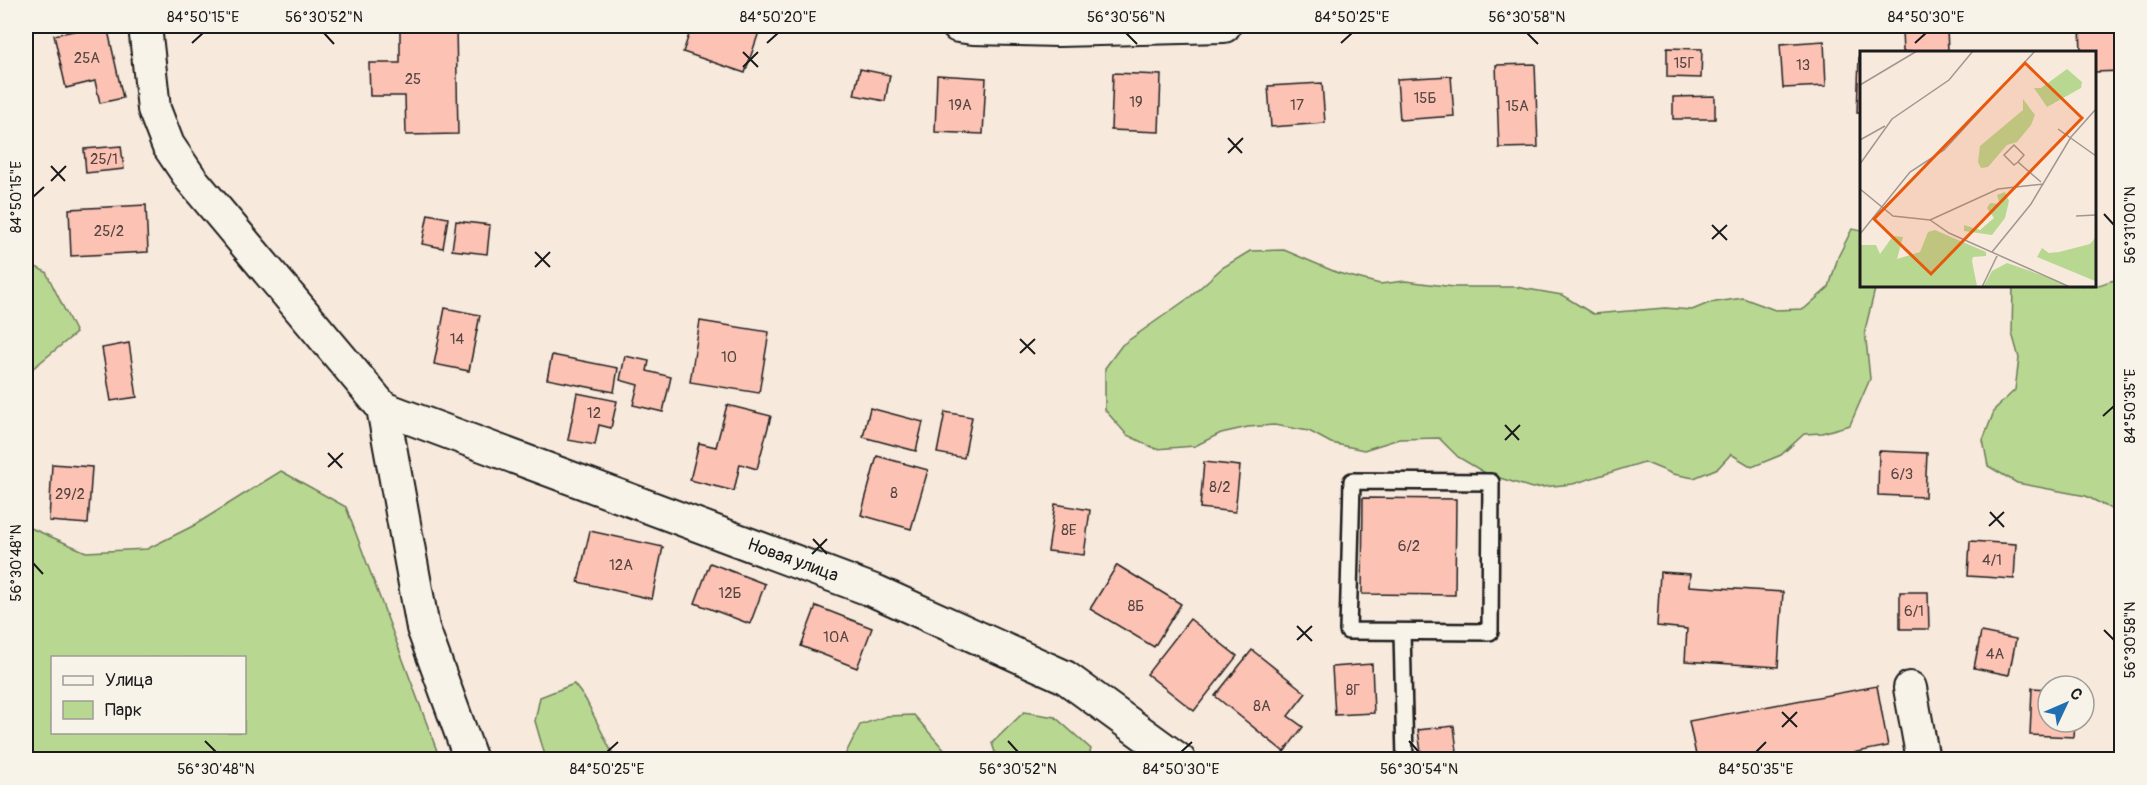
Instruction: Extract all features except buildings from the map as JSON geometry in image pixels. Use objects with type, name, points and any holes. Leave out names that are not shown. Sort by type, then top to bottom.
[{"type":"street","points":[[145,26],[153,109],[168,145],[191,179],[383,408],[423,628],[471,759]]},
{"type":"street","points":[[958,26],[1058,30],[1224,26]]},
{"type":"street","name":"Новая улица","points":[[383,408],[877,592],[1065,677],[1179,759]]},
{"type":"street","points":[[1910,688],[1923,759]]},
{"type":"lane","points":[[1352,481],[1491,482],[1490,632],[1402,632],[1348,630],[1352,481]]},
{"type":"lane","points":[[1402,632],[1405,759]]},
{"type":"green space","points":[[1852,229],[1860,231],[1860,286],[1876,286],[1865,330],[1870,379],[1850,425],[1822,433],[1804,434],[1781,455],[1752,467],[1731,454],[1718,468],[1694,478],[1673,474],[1644,462],[1573,484],[1532,488],[1487,474],[1458,457],[1439,438],[1399,439],[1364,450],[1331,443],[1309,431],[1274,425],[1248,427],[1221,433],[1195,446],[1156,449],[1127,435],[1105,410],[1105,368],[1122,345],[1190,297],[1222,268],[1250,251],[1284,250],[1338,273],[1380,284],[1405,281],[1454,287],[1516,287],[1562,295],[1593,314],[1665,308],[1692,310],[1709,303],[1743,298],[1775,310],[1804,309],[1829,287],[1838,257]]},
{"type":"green space","points":[[26,262],[46,272],[76,333],[26,374]]},
{"type":"green space","points":[[2122,279],[2121,514],[2086,496],[2017,483],[1988,466],[1983,440],[1995,409],[2015,390],[2019,358],[2012,333],[2013,286],[2096,286]]},
{"type":"green space","points":[[281,471],[346,507],[440,759],[26,759],[26,526],[86,552],[147,549],[193,526]]},
{"type":"green space","points":[[574,684],[586,700],[615,759],[549,759],[544,752],[535,721],[540,697]]},
{"type":"green space","points":[[1024,712],[1055,717],[1091,749],[1088,759],[997,759],[992,743]]},
{"type":"green space","points":[[914,715],[952,759],[843,759],[860,725],[887,716]]}]
